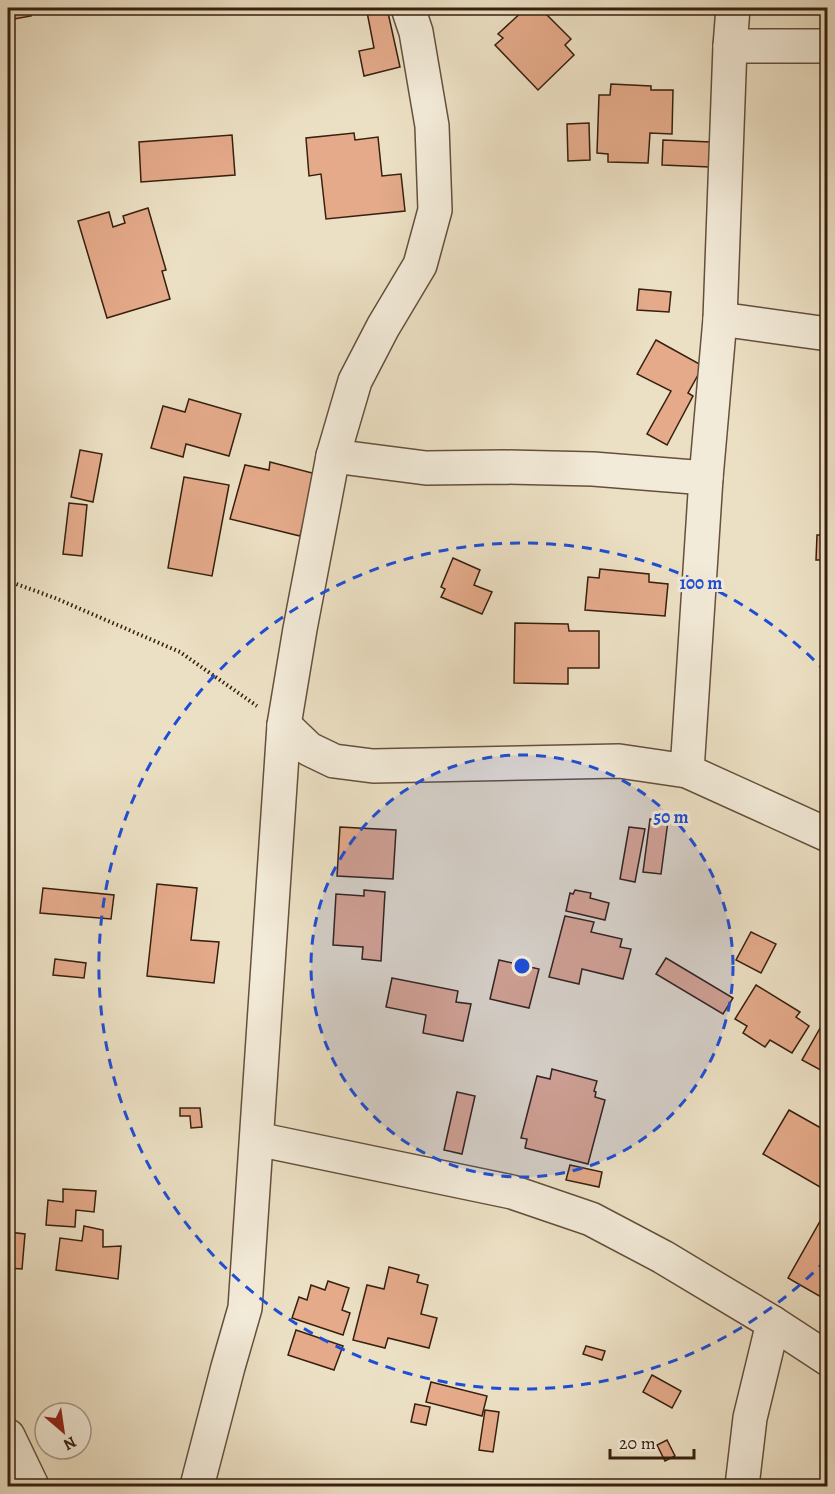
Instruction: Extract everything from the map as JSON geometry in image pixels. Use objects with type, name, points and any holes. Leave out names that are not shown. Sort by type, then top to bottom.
[{"type":"street","points":[[197,1486],[245,1308],[284,725],[333,456],[355,381],[382,327],[420,265],[435,210],[432,126],[416,32],[408,8]]},
{"type":"street","points":[[687,771],[706,478],[720,320],[733,8]]},
{"type":"street","points":[[730,46],[828,46]]},
{"type":"street","points":[[720,320],[828,334]]},
{"type":"street","points":[[333,456],[426,468],[504,466],[593,469],[706,478]]},
{"type":"street","points":[[284,725],[309,749],[334,761],[373,766],[619,762],[687,771],[828,835]]},
{"type":"street","points":[[257,1139],[512,1192],[591,1219],[663,1257],[828,1359]]},
{"type":"street","points":[[741,1486],[750,1418],[773,1323]]},
{"type":"street","points":[[8,1436],[32,1486]]},
{"type":"path","points":[[8,581],[55,598],[180,652],[284,725]]},
{"type":"building","points":[[8,8],[29,8],[31,16],[8,20]]},
{"type":"building","points":[[387,8],[400,67],[364,76],[359,51],[374,48],[367,12]]},
{"type":"building","points":[[526,8],[540,8],[571,39],[565,45],[574,55],[538,90],[495,45],[503,38],[498,34]]},
{"type":"building","points":[[611,84],[651,86],[651,90],[673,90],[672,134],[650,133],[648,163],[608,162],[608,154],[597,153],[599,95],[610,95]]},
{"type":"building","points":[[589,123],[590,160],[568,161],[567,124]]},
{"type":"building","points":[[354,133],[355,140],[378,137],[382,176],[401,174],[405,211],[326,219],[321,174],[309,176],[306,138]]},
{"type":"building","points":[[232,135],[235,175],[141,182],[139,142]]},
{"type":"building","points":[[663,140],[711,142],[710,167],[662,165]]},
{"type":"building","points":[[148,208],[166,270],[162,271],[170,299],[107,318],[78,221],[109,212],[113,227],[125,223],[123,216]]},
{"type":"building","points":[[639,289],[671,292],[669,312],[637,310]]},
{"type":"building","points":[[656,340],[703,366],[688,393],[693,396],[667,445],[647,434],[671,391],[637,374]]},
{"type":"building","points":[[189,399],[241,414],[229,456],[186,444],[183,457],[151,448],[163,406],[185,412]]},
{"type":"building","points":[[80,450],[102,454],[93,502],[71,497]]},
{"type":"building","points":[[270,462],[316,474],[300,536],[230,519],[245,465],[269,470]]},
{"type":"building","points":[[184,477],[229,485],[212,576],[168,568]]},
{"type":"building","points":[[69,503],[87,505],[82,556],[63,554]]},
{"type":"building","points":[[817,535],[828,535],[828,565],[826,560],[816,560]]},
{"type":"building","points":[[453,558],[480,570],[474,585],[492,592],[482,614],[441,597],[445,589],[441,587]]},
{"type":"building","points":[[600,569],[649,574],[649,582],[668,584],[665,616],[585,610],[588,577],[599,578]]},
{"type":"building","points":[[515,623],[568,624],[569,631],[599,631],[599,668],[568,668],[568,684],[514,683]]},
{"type":"building","points":[[650,819],[668,821],[661,874],[643,872]]},
{"type":"building","points":[[340,827],[396,830],[393,879],[337,876]]},
{"type":"building","points":[[629,827],[645,829],[635,882],[620,879]]},
{"type":"building","points":[[157,884],[197,888],[191,940],[219,942],[214,983],[147,976]]},
{"type":"building","points":[[43,888],[114,895],[111,919],[40,913]]},
{"type":"building","points":[[364,890],[385,892],[381,961],[362,959],[363,947],[333,945],[336,894],[364,896]]},
{"type":"building","points":[[575,890],[591,893],[590,898],[609,903],[605,920],[566,911],[570,893],[573,894]]},
{"type":"building","points":[[565,916],[594,922],[591,932],[622,939],[620,947],[631,949],[623,979],[582,969],[579,984],[549,977]]},
{"type":"building","points":[[751,932],[776,944],[761,973],[736,960]]},
{"type":"building","points":[[666,958],[733,998],[723,1014],[656,974]]},
{"type":"building","points":[[55,959],[86,963],[84,978],[53,975]]},
{"type":"building","points":[[499,960],[539,969],[529,1008],[490,999]]},
{"type":"building","points":[[392,978],[458,991],[456,1002],[471,1004],[463,1041],[423,1033],[426,1015],[386,1007]]},
{"type":"building","points":[[756,985],[800,1012],[796,1017],[809,1026],[792,1053],[770,1040],[765,1047],[743,1033],[747,1026],[735,1019]]},
{"type":"building","points":[[823,1023],[828,1026],[828,1074],[802,1060]]},
{"type":"building","points":[[552,1069],[597,1081],[595,1097],[605,1100],[588,1164],[525,1148],[527,1139],[521,1138],[537,1076],[550,1079]]},
{"type":"building","points":[[457,1092],[475,1096],[462,1154],[444,1150]]},
{"type":"building","points":[[180,1108],[200,1108],[202,1127],[191,1128],[190,1116],[180,1116]]},
{"type":"building","points":[[789,1110],[828,1132],[828,1174],[820,1187],[763,1154]]},
{"type":"building","points":[[570,1165],[602,1172],[599,1187],[566,1180]]},
{"type":"building","points":[[63,1189],[96,1191],[94,1212],[76,1210],[75,1227],[46,1225],[48,1200],[63,1202]]},
{"type":"building","points":[[823,1216],[828,1219],[828,1301],[788,1278]]},
{"type":"building","points":[[8,1223],[10,1223],[9,1232],[25,1234],[22,1269],[8,1268]]},
{"type":"building","points":[[84,1226],[103,1230],[103,1247],[121,1246],[118,1279],[56,1270],[60,1238],[82,1241]]},
{"type":"building","points":[[389,1267],[419,1275],[417,1282],[428,1285],[421,1314],[437,1318],[429,1348],[388,1338],[385,1348],[353,1340],[367,1285],[384,1289]]},
{"type":"building","points":[[328,1281],[349,1288],[342,1310],[350,1313],[343,1335],[292,1318],[299,1297],[307,1300],[311,1285],[325,1290]]},
{"type":"building","points":[[296,1330],[343,1346],[334,1370],[288,1355]]},
{"type":"building","points":[[586,1346],[605,1351],[602,1360],[583,1354]]},
{"type":"building","points":[[652,1375],[681,1391],[672,1408],[643,1392]]},
{"type":"building","points":[[431,1382],[487,1396],[482,1416],[426,1402]]},
{"type":"building","points":[[415,1404],[430,1407],[426,1425],[411,1422]]},
{"type":"building","points":[[485,1410],[499,1412],[493,1452],[479,1450]]},
{"type":"building","points":[[667,1440],[675,1456],[665,1461],[657,1445]]}]
